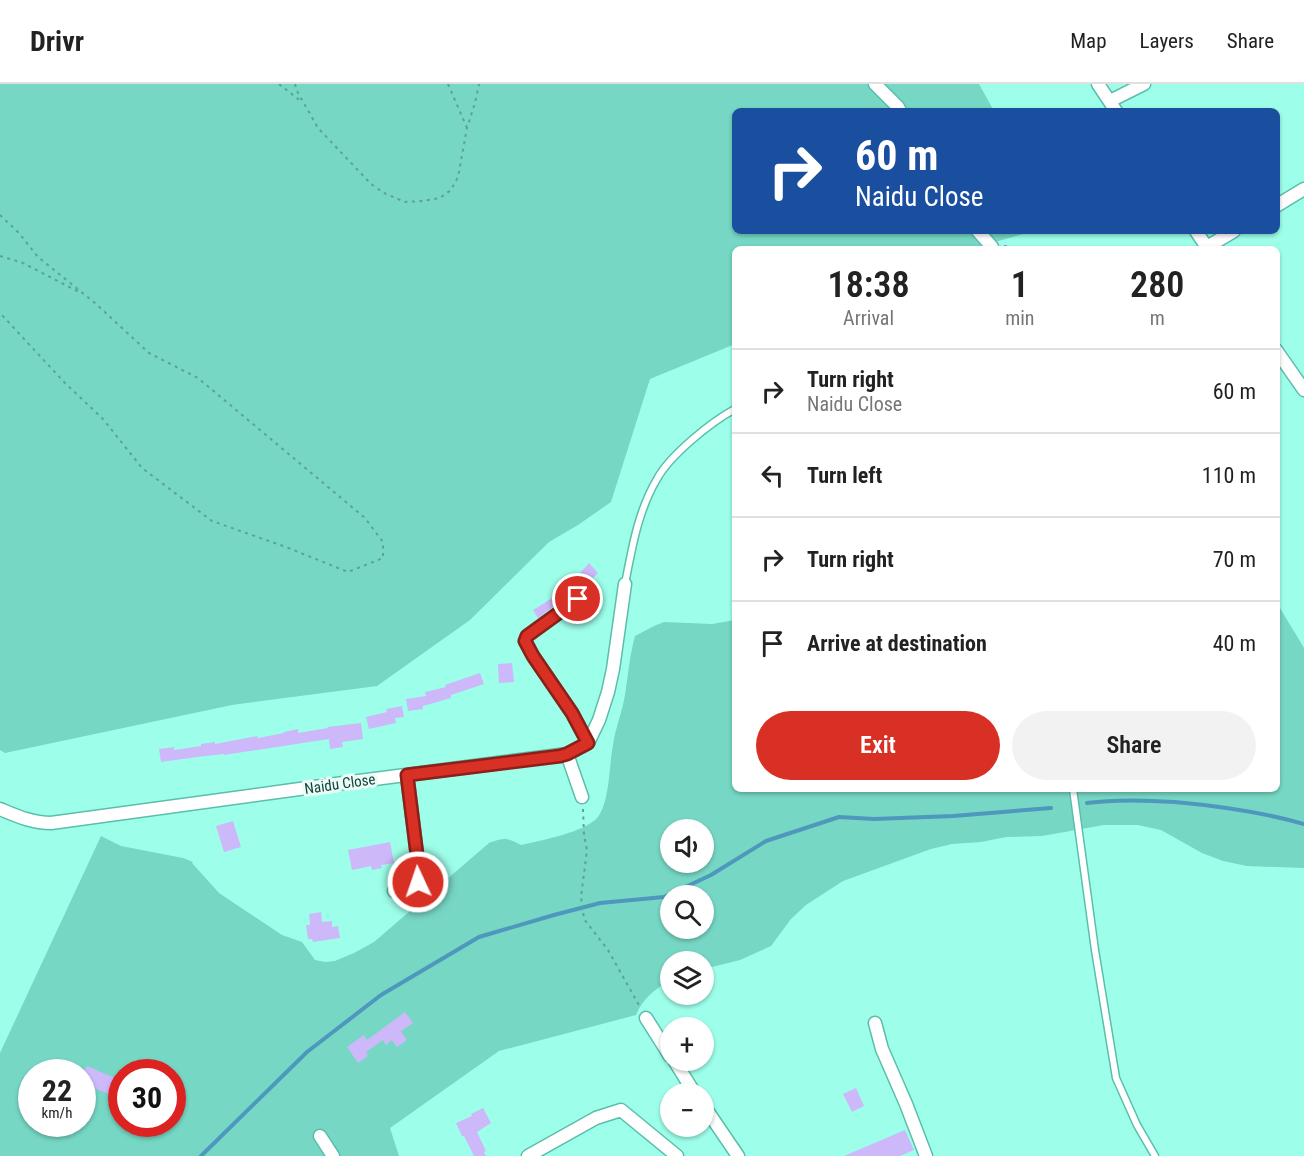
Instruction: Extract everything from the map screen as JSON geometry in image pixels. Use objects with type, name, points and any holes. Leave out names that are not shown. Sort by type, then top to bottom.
[{"type":"street","points":[[875,84],[899,108]]},
{"type":"street","points":[[1098,84],[1113,106],[1144,84]]},
{"type":"street","points":[[1280,204],[1304,189]]},
{"type":"street","points":[[981,234],[991,246]]},
{"type":"street","points":[[1210,246],[1229,234]]},
{"type":"street","points":[[1280,356],[1304,390]]},
{"type":"street","points":[[588,743],[599,720],[608,692],[625,584]]},
{"type":"street","points":[[578,599],[527,636],[525,641],[572,713],[588,743]]},
{"type":"street","name":"Naidu Close","points":[[0,809],[22,819],[51,823],[567,754],[588,743]]},
{"type":"street","points":[[567,754],[582,797]]},
{"type":"street","points":[[394,891],[418,882],[419,871],[407,775]]},
{"type":"street","points":[[646,1017],[660,1040]]},
{"type":"street","points":[[875,1023],[882,1049],[926,1156]]},
{"type":"street","points":[[528,1156],[596,1118],[621,1110],[677,1156]]},
{"type":"street","points":[[714,1121],[738,1156]]},
{"type":"street","points":[[320,1136],[333,1156]]},
{"type":"lane","points":[[625,584],[638,524],[657,477],[688,444],[710,425],[732,411]]},
{"type":"lane","points":[[1072,792],[1116,1078],[1137,1125],[1155,1156]]},
{"type":"path","points":[[279,84],[304,104]]},
{"type":"path","points":[[295,84],[318,128],[371,184],[384,193],[405,202],[440,198],[451,190],[458,177],[479,84]]},
{"type":"path","points":[[448,84],[468,128]]},
{"type":"path","points":[[0,215],[18,232],[38,257],[84,294],[149,353],[198,378],[365,518],[383,542],[383,558],[348,572],[212,520],[142,468],[103,419],[0,313]]},
{"type":"path","points":[[0,256],[23,263],[84,294]]},
{"type":"path","points":[[582,797],[587,850],[581,897],[584,919],[608,950],[646,1017]]},
{"type":"shaded area","points":[[0,84],[979,84],[992,108],[732,108],[732,234],[1023,234],[981,246],[732,246],[732,345],[650,379],[611,502],[549,542],[470,620],[377,686],[232,705],[5,753],[0,750]]},
{"type":"shaded area","points":[[1280,608],[1304,648],[1304,868],[1247,866],[1223,861],[1202,853],[1161,830],[1138,825],[1104,825],[1042,836],[1006,837],[952,844],[931,849],[843,881],[806,905],[791,919],[771,946],[740,960],[714,966],[714,951],[660,951],[660,986],[642,1004],[636,1015],[499,1051],[390,1128],[399,1156],[0,1156],[0,1053],[101,836],[121,846],[193,862],[219,893],[282,935],[302,942],[315,960],[335,961],[374,942],[489,843],[505,839],[521,845],[539,841],[583,827],[598,817],[607,792],[614,739],[624,700],[635,636],[664,622],[712,624],[732,621],[732,792],[1280,792]]},
{"type":"building","points":[[589,563],[598,573],[588,583],[579,574]]},
{"type":"building","points":[[568,584],[573,592],[538,618],[533,610],[557,595],[555,591]]},
{"type":"building","points":[[512,663],[514,682],[499,683],[498,664]]},
{"type":"building","points":[[480,673],[484,684],[451,695],[451,698],[423,706],[423,709],[408,711],[406,699],[426,696],[425,692],[446,687],[445,685]]},
{"type":"building","points":[[402,706],[404,717],[395,718],[396,723],[369,729],[366,717],[387,712],[386,709]]},
{"type":"building","points":[[361,723],[363,739],[342,742],[343,747],[330,749],[329,739],[161,762],[159,749],[174,747],[174,750],[257,736],[258,738],[298,729],[298,733]]},
{"type":"building","points":[[233,821],[241,847],[224,852],[216,826]]},
{"type":"building","points":[[390,842],[394,863],[381,865],[382,868],[372,870],[371,866],[352,870],[348,850]]},
{"type":"building","points":[[321,912],[322,922],[332,921],[332,927],[338,926],[340,938],[313,942],[312,939],[308,939],[306,925],[310,925],[309,914]]},
{"type":"building","points":[[405,1012],[413,1023],[401,1031],[407,1040],[397,1047],[392,1040],[386,1045],[383,1040],[366,1052],[368,1056],[358,1063],[347,1047],[364,1035],[367,1040]]},
{"type":"building","points":[[96,1070],[108,1075],[108,1094],[96,1089]]},
{"type":"building","points":[[856,1088],[864,1106],[852,1112],[843,1094]]},
{"type":"building","points":[[483,1108],[491,1123],[477,1132],[486,1156],[474,1156],[456,1123]]},
{"type":"building","points":[[905,1130],[914,1150],[900,1156],[844,1156]]},
{"type":"waterway","points":[[1087,803],[1131,800],[1208,805],[1304,824]]},
{"type":"waterway","points":[[201,1156],[307,1052],[381,995],[479,937],[600,903],[664,897],[711,875],[766,841],[839,817],[874,819],[953,816],[1051,808]]},
{"type":"route","points":[[418,882],[419,871],[407,775],[560,756],[588,743],[572,713],[525,641],[527,636],[578,599]]}]
